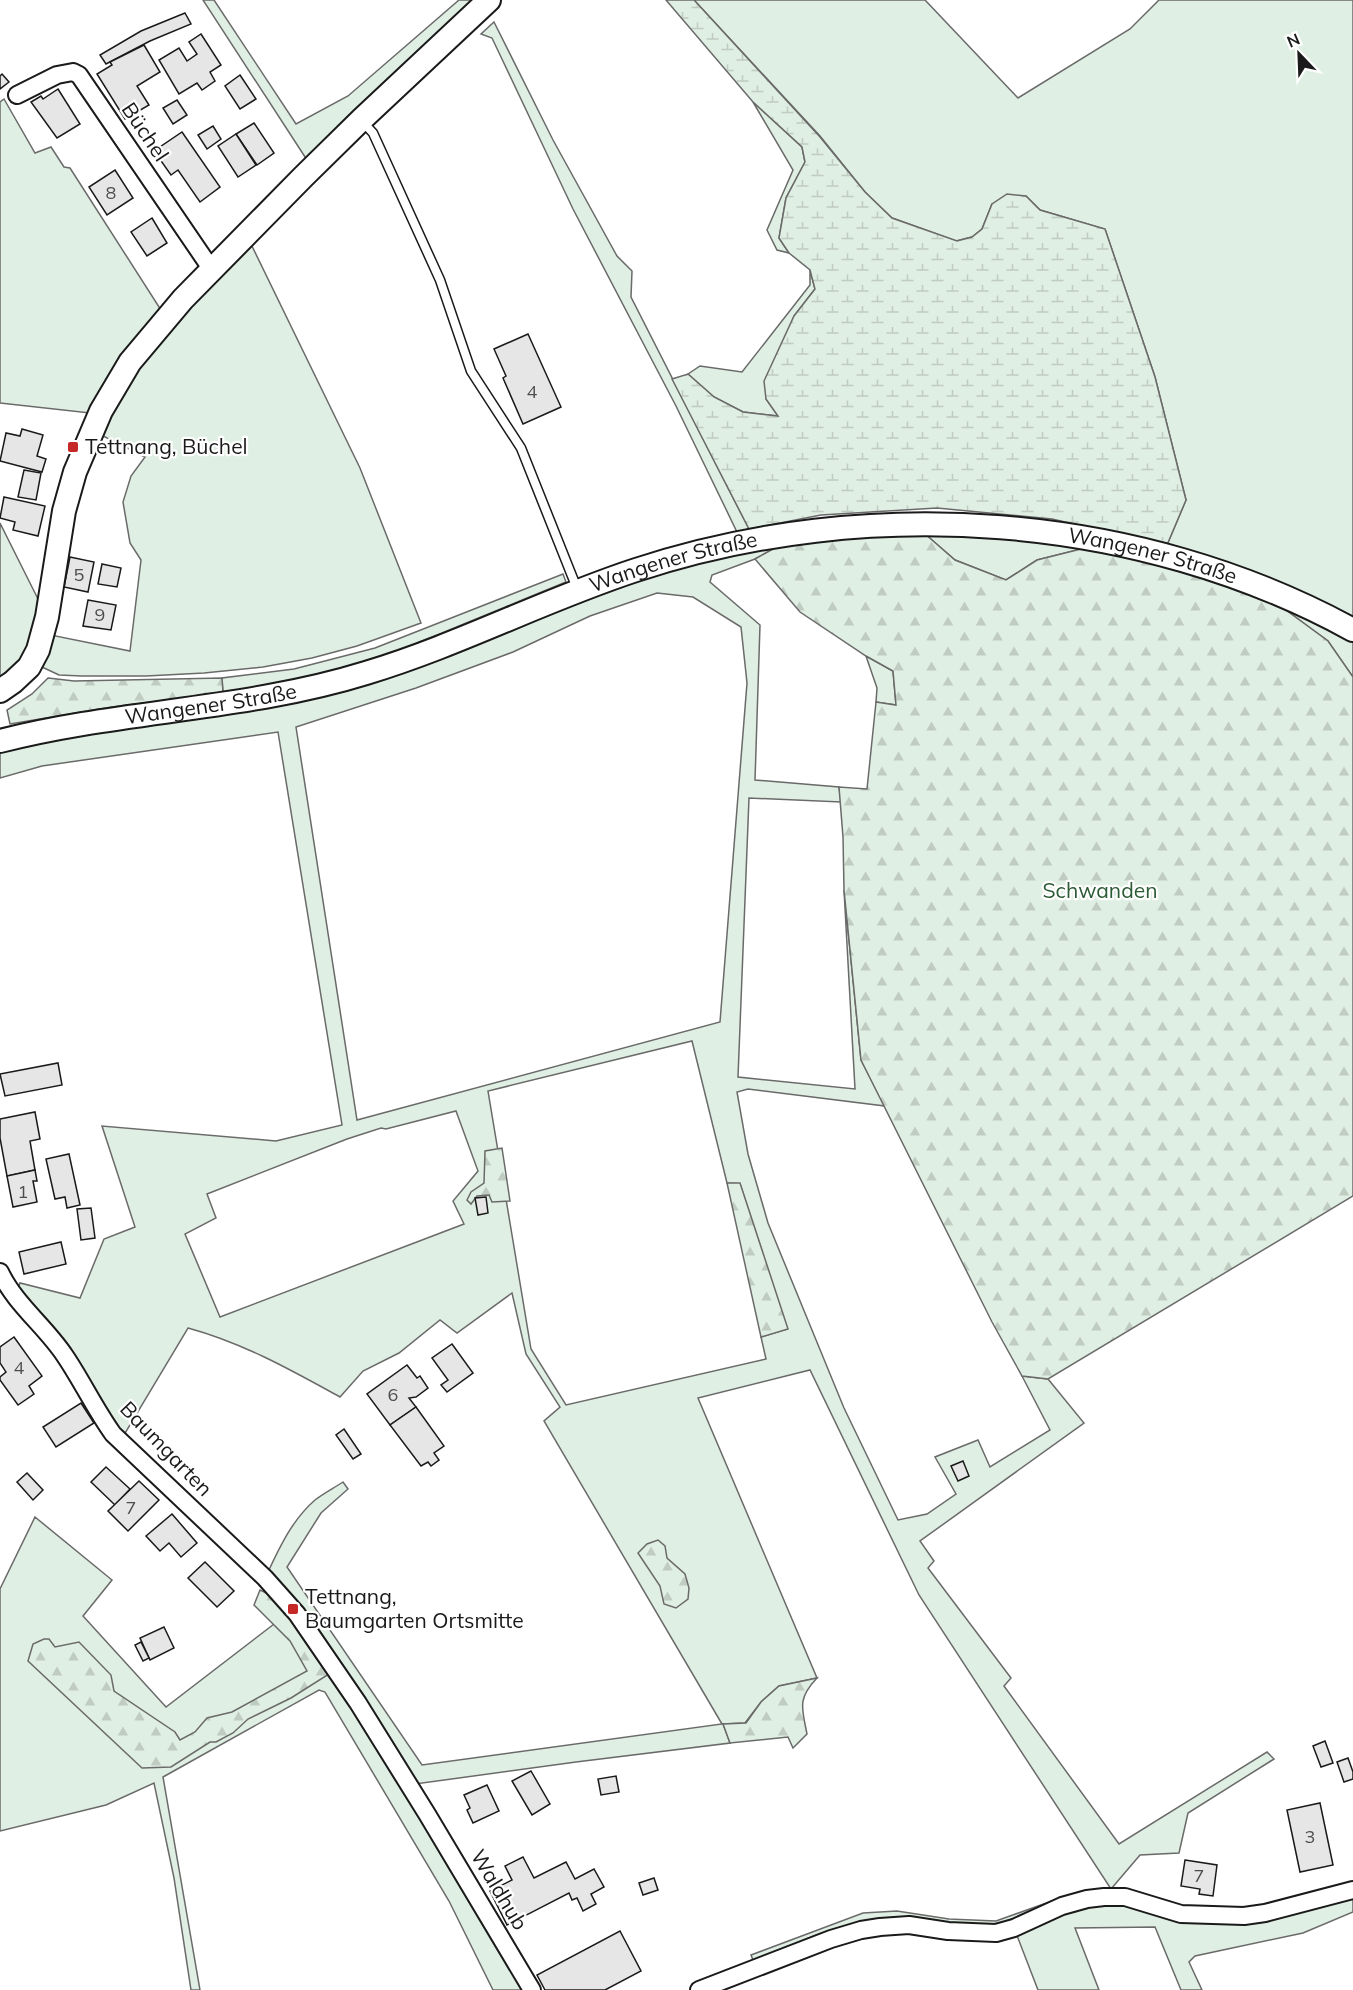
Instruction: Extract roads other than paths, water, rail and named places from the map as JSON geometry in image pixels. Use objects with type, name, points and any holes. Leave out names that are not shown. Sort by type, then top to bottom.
[{"type":"main road","points":[[0,690],[29,667],[38,650],[47,617],[64,511],[79,462],[101,411],[123,372],[147,340],[212,270],[361,120],[484,2]]},
{"type":"main road","name":"Wangener Straße","points":[[0,741],[64,726],[305,691],[420,655],[634,570],[766,537],[837,528],[900,524],[954,524],[1064,534],[1115,544],[1192,564],[1272,592],[1353,630]]},
{"type":"street","name":"Büchel","points":[[17,95],[57,75],[73,72],[79,75],[212,270]]},
{"type":"street","name":"Baumgarten","points":[[0,1272],[13,1292],[65,1355],[113,1434],[265,1578],[297,1614],[358,1703],[427,1814]]},
{"type":"street","name":"Waldhub","points":[[427,1814],[532,1990]]},
{"type":"street","points":[[699,1990],[861,1930],[880,1926],[909,1925],[948,1931],[996,1933],[1014,1928],[1062,1906],[1086,1899],[1125,1897],[1181,1914],[1244,1916],[1353,1890]]},
{"type":"lane","points":[[361,120],[373,133],[441,280],[471,371],[521,448],[578,591]]},
{"type":"place","name":"Tettnang, Büchel","points":[[73,447]]},
{"type":"place","name":"Tettnang, Baumgarten Ortsmitte","points":[[293,1609]]},
{"type":"park label","name":"Schwanden","points":[[1100,891]]}]
